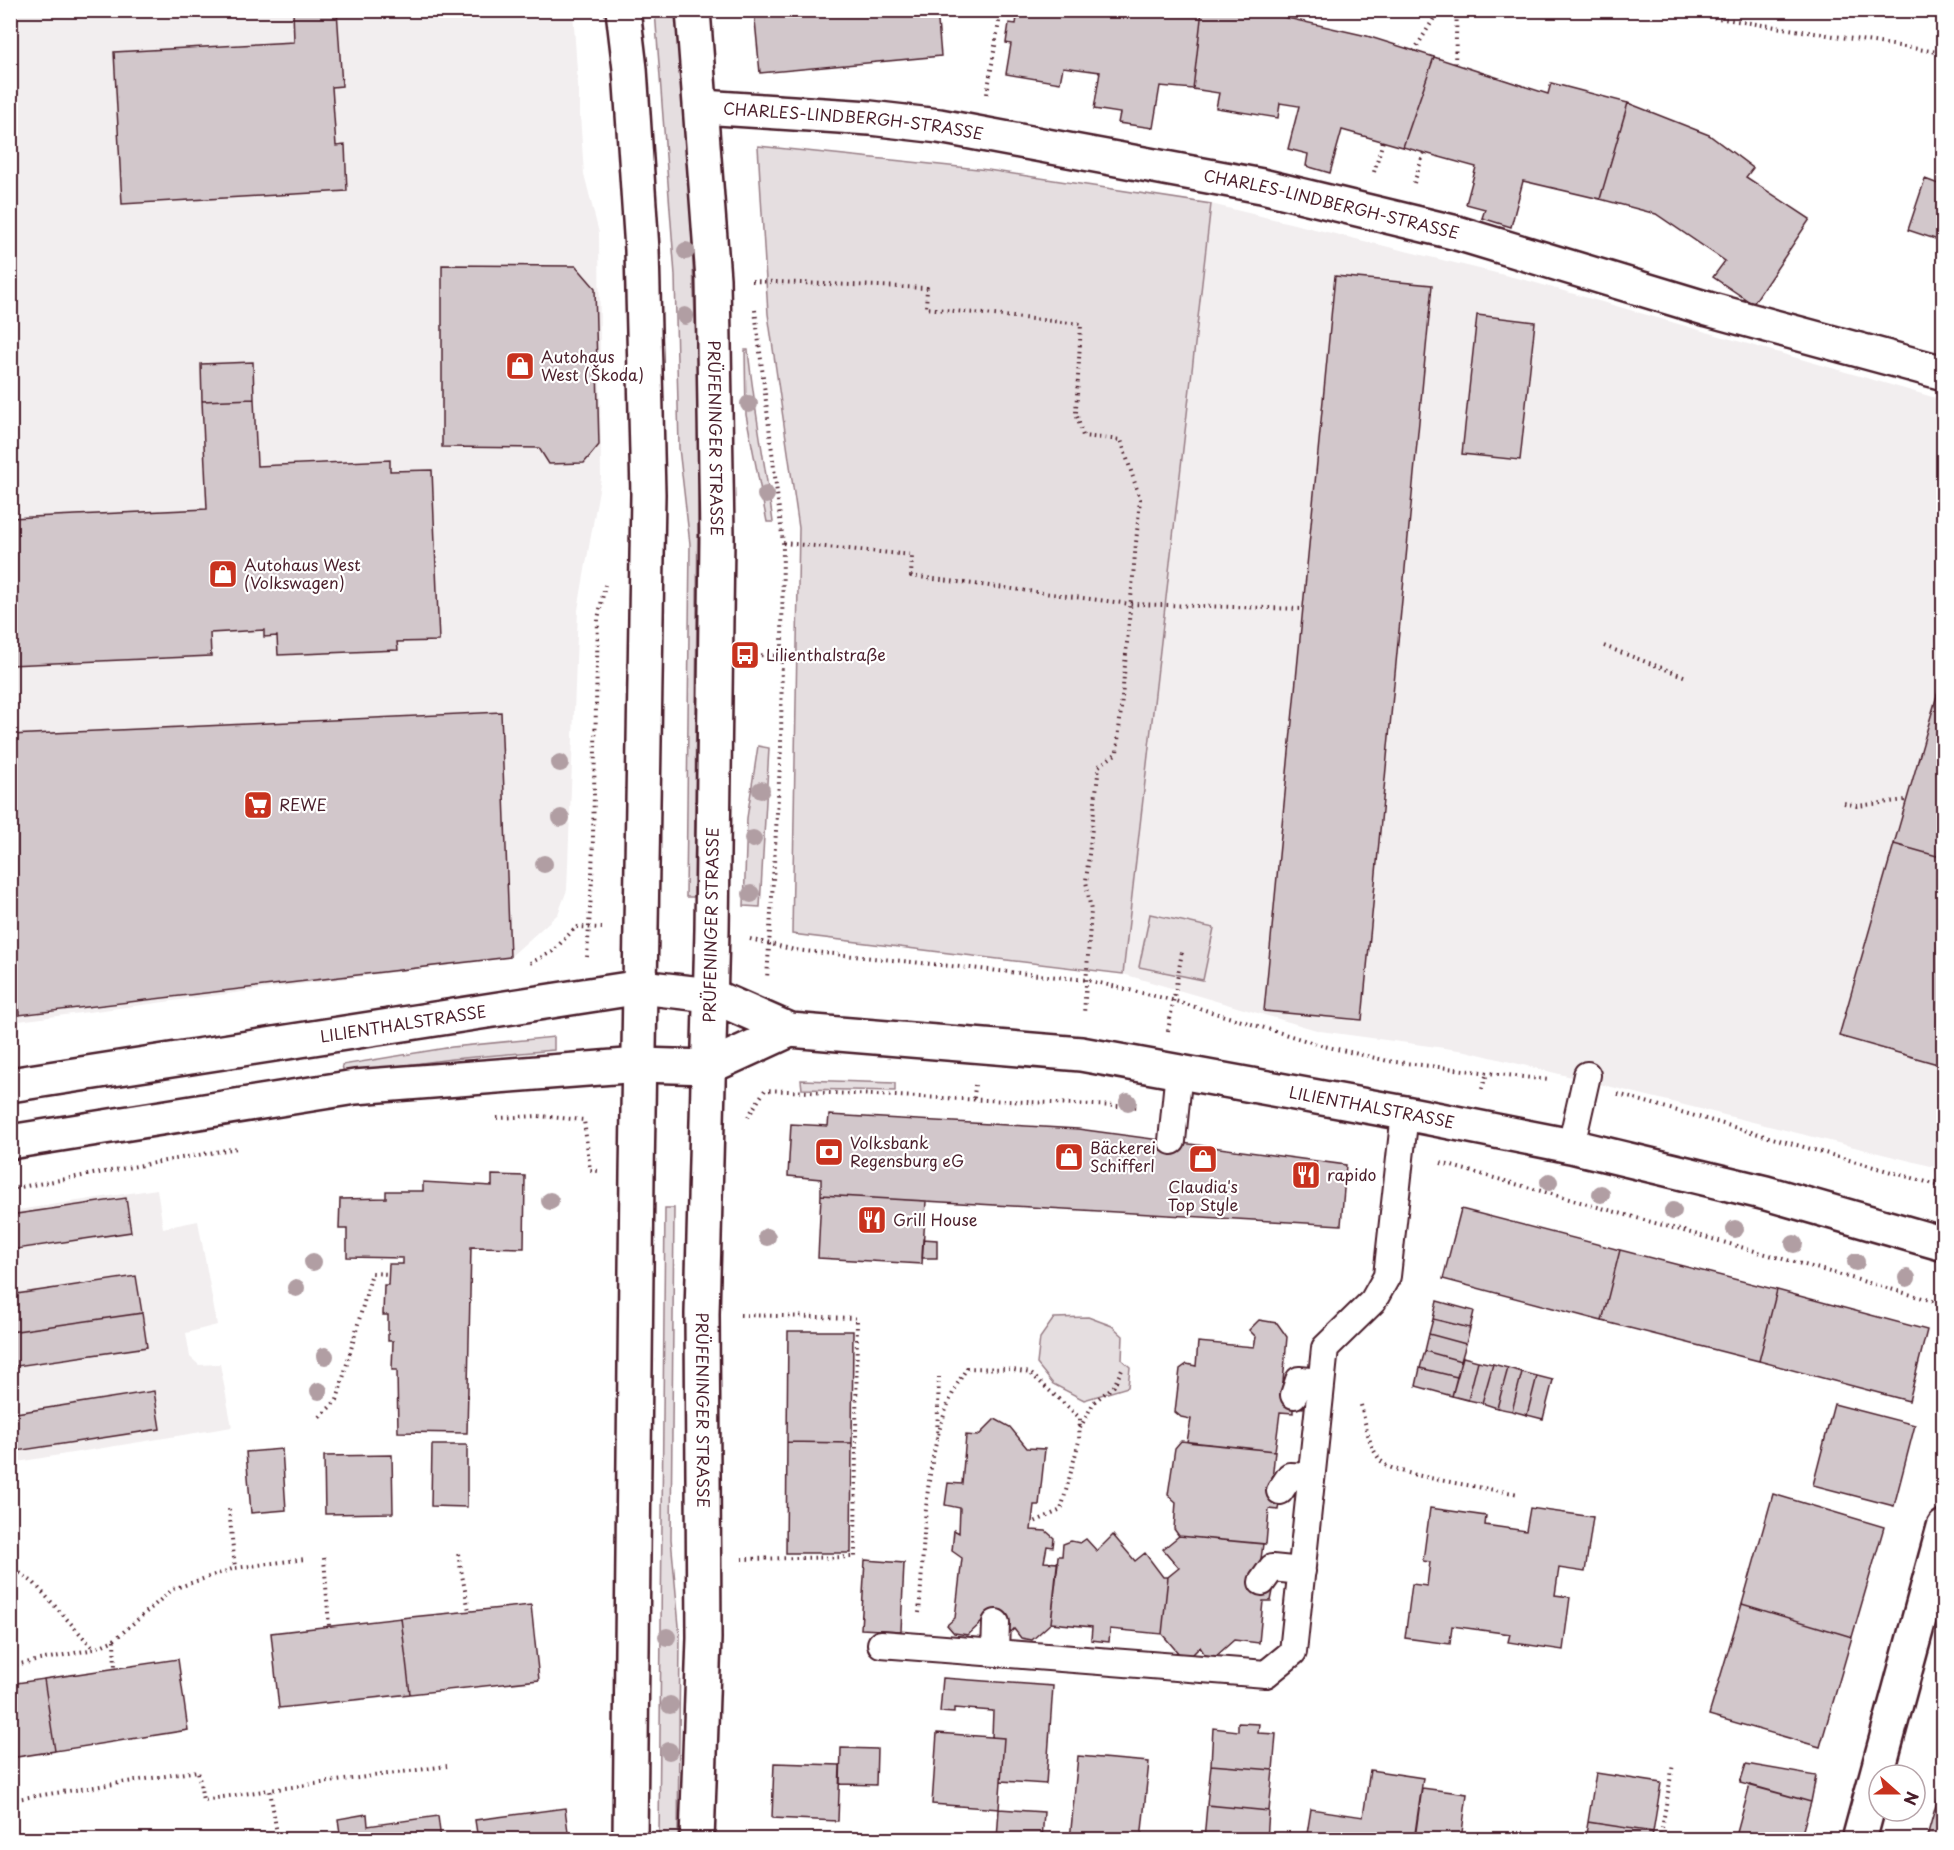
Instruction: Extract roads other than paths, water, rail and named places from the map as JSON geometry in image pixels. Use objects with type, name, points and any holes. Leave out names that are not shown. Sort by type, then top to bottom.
[{"type":"street","points":[[623,10],[630,69],[642,250],[648,494],[637,1174],[630,1839]]},
{"type":"street","name":"PRÜFENINGER STRASSE","points":[[693,10],[713,279],[717,538],[709,1067],[702,1314],[704,1638],[697,1839]]},
{"type":"street","name":"CHARLES-LINDBERGH-STRASSE","points":[[702,107],[870,118],[981,134],[1262,186],[1457,232],[1708,309],[1944,373]]},
{"type":"street","name":"LILIENTHALSTRASSE","points":[[10,1085],[641,987],[710,995],[790,1030],[1081,1054],[1171,1068],[1405,1113],[1570,1146],[1766,1193],[1944,1244]]},
{"type":"street","name":"LILIENTHALSTRASSE","points":[[10,1142],[355,1087],[639,1065],[709,1067],[790,1030]]},
{"type":"street","points":[[1859,1839],[1944,1527]]},
{"type":"lane","points":[[1171,1068],[1175,1109],[1172,1141]]},
{"type":"lane","points":[[1570,1146],[1587,1076]]},
{"type":"lane","points":[[881,1644],[994,1652],[1100,1651],[1266,1674],[1293,1652],[1325,1348],[1373,1301],[1387,1276],[1405,1113]]},
{"type":"lane","points":[[1294,1395],[1299,1380],[1321,1382]]},
{"type":"lane","points":[[1280,1491],[1290,1476],[1311,1477]]},
{"type":"lane","points":[[1262,1582],[1272,1568],[1302,1571]]},
{"type":"lane","points":[[994,1652],[996,1623]]},
{"type":"place","name":"Autohaus West (Škoda)","points":[[520,366]]},
{"type":"place","name":"Autohaus West (Volkswagen)","points":[[223,574]]},
{"type":"place","name":"Lilienthalstraße","points":[[745,655]]},
{"type":"place","name":"REWE","points":[[258,805]]},
{"type":"place","name":"Volksbank Regensburg eG","points":[[829,1152]]},
{"type":"place","name":"Bäckerei Schifferl","points":[[1069,1157]]},
{"type":"place","name":"Claudia's Top Style","points":[[1203,1159]]},
{"type":"place","name":"rapido","points":[[1306,1175]]},
{"type":"place","name":"Grill House","points":[[872,1220]]}]
